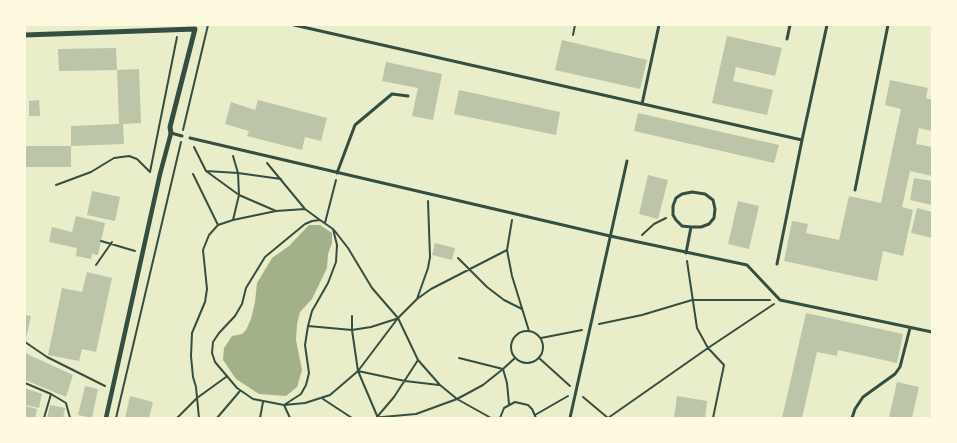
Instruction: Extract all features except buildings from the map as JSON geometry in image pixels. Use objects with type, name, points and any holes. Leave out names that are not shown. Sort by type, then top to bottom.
[{"type":"street","points":[[25,35],[195,27],[170,128],[171,133],[142,252],[106,418]]},
{"type":"lane","points":[[294,25],[802,140]]},
{"type":"lane","points":[[642,104],[659,25]]},
{"type":"lane","points":[[787,39],[790,25]]},
{"type":"lane","points":[[777,264],[827,25]]},
{"type":"lane","points":[[855,190],[888,25]]},
{"type":"lane","points":[[337,173],[355,125],[392,94],[408,96]]},
{"type":"lane","points":[[171,133],[182,136]]},
{"type":"lane","points":[[190,138],[513,214],[748,265],[780,300],[932,332]]},
{"type":"lane","points":[[570,418],[627,161]]},
{"type":"lane","points":[[692,192],[705,194],[713,200],[714,218],[709,224],[701,227],[691,227],[682,226],[673,215],[673,206],[676,198],[682,194],[692,192]]},
{"type":"lane","points":[[686,253],[691,227]]},
{"type":"lane","points":[[852,418],[854,409],[863,397],[895,374],[900,367],[910,328]]},
{"type":"path","points":[[116,418],[208,25]]},
{"type":"path","points":[[573,35],[574,25]]},
{"type":"path","points":[[56,185],[91,172],[114,158],[129,156],[137,159],[150,172],[179,29]]},
{"type":"path","points":[[190,138],[206,171],[239,196],[276,211]]},
{"type":"path","points":[[230,148],[238,173],[239,196],[233,220]]},
{"type":"path","points":[[258,154],[305,209],[332,229],[348,248],[372,288],[398,318],[418,360],[440,385],[458,399],[491,418]]},
{"type":"path","points":[[206,171],[238,173],[281,180]]},
{"type":"path","points":[[325,223],[337,173]]},
{"type":"path","points":[[193,174],[218,225]]},
{"type":"path","points":[[417,299],[430,257],[431,246],[427,194]]},
{"type":"path","points":[[199,418],[191,356],[192,333],[205,302],[203,250],[209,235],[218,225],[233,220],[276,211],[305,209]]},
{"type":"path","points":[[513,214],[507,250],[512,276],[529,331]]},
{"type":"path","points":[[636,241],[654,224],[673,215]]},
{"type":"path","points":[[320,220],[305,224],[265,257],[246,288],[242,304],[235,316],[219,333],[214,342],[212,353],[215,362],[240,391],[253,399],[284,405],[305,403],[330,395],[358,371],[398,318],[417,299],[431,289],[507,250]]},
{"type":"path","points":[[284,405],[301,394],[306,385],[309,373],[305,345],[308,326],[312,311],[328,283],[336,262],[337,245],[332,229]]},
{"type":"path","points":[[101,241],[142,252]]},
{"type":"path","points":[[96,265],[112,243]]},
{"type":"path","points":[[686,253],[696,328],[708,348],[724,365],[713,418]]},
{"type":"path","points":[[458,258],[487,287],[504,300],[522,309]]},
{"type":"path","points":[[540,338],[590,328],[601,323],[642,315],[692,300],[780,300]]},
{"type":"path","points":[[608,418],[780,300]]},
{"type":"path","points":[[352,316],[352,330],[358,371],[377,418]]},
{"type":"path","points":[[308,326],[352,330],[371,327],[398,318]]},
{"type":"path","points":[[529,331],[540,338],[543,348],[539,358],[532,362],[524,363],[515,358],[511,348],[514,338],[520,333],[529,331]]},
{"type":"path","points":[[25,342],[47,356],[112,390]]},
{"type":"path","points":[[459,358],[503,369]]},
{"type":"path","points":[[371,418],[416,414],[458,399],[483,385],[515,358]]},
{"type":"path","points":[[377,418],[405,381],[418,360]]},
{"type":"path","points":[[503,369],[507,383],[509,404]]},
{"type":"path","points":[[358,371],[405,381],[440,385]]},
{"type":"path","points":[[176,418],[197,398],[226,377]]},
{"type":"path","points":[[25,383],[51,394],[66,403],[70,418]]},
{"type":"path","points":[[217,418],[240,391]]},
{"type":"path","points":[[500,418],[504,408],[509,404],[522,402],[528,405],[536,416],[576,391]]},
{"type":"path","points":[[44,418],[51,394]]},
{"type":"path","points":[[322,398],[352,418]]},
{"type":"path","points":[[260,418],[263,402]]},
{"type":"path","points":[[284,405],[290,418]]},
{"type":"shaded area","points":[[309,225],[320,225],[332,233],[332,243],[328,254],[327,268],[312,299],[300,312],[297,324],[296,340],[302,370],[297,387],[286,396],[259,394],[236,379],[223,360],[224,348],[232,336],[242,334],[246,330],[255,302],[257,283],[272,258],[289,246]]}]
